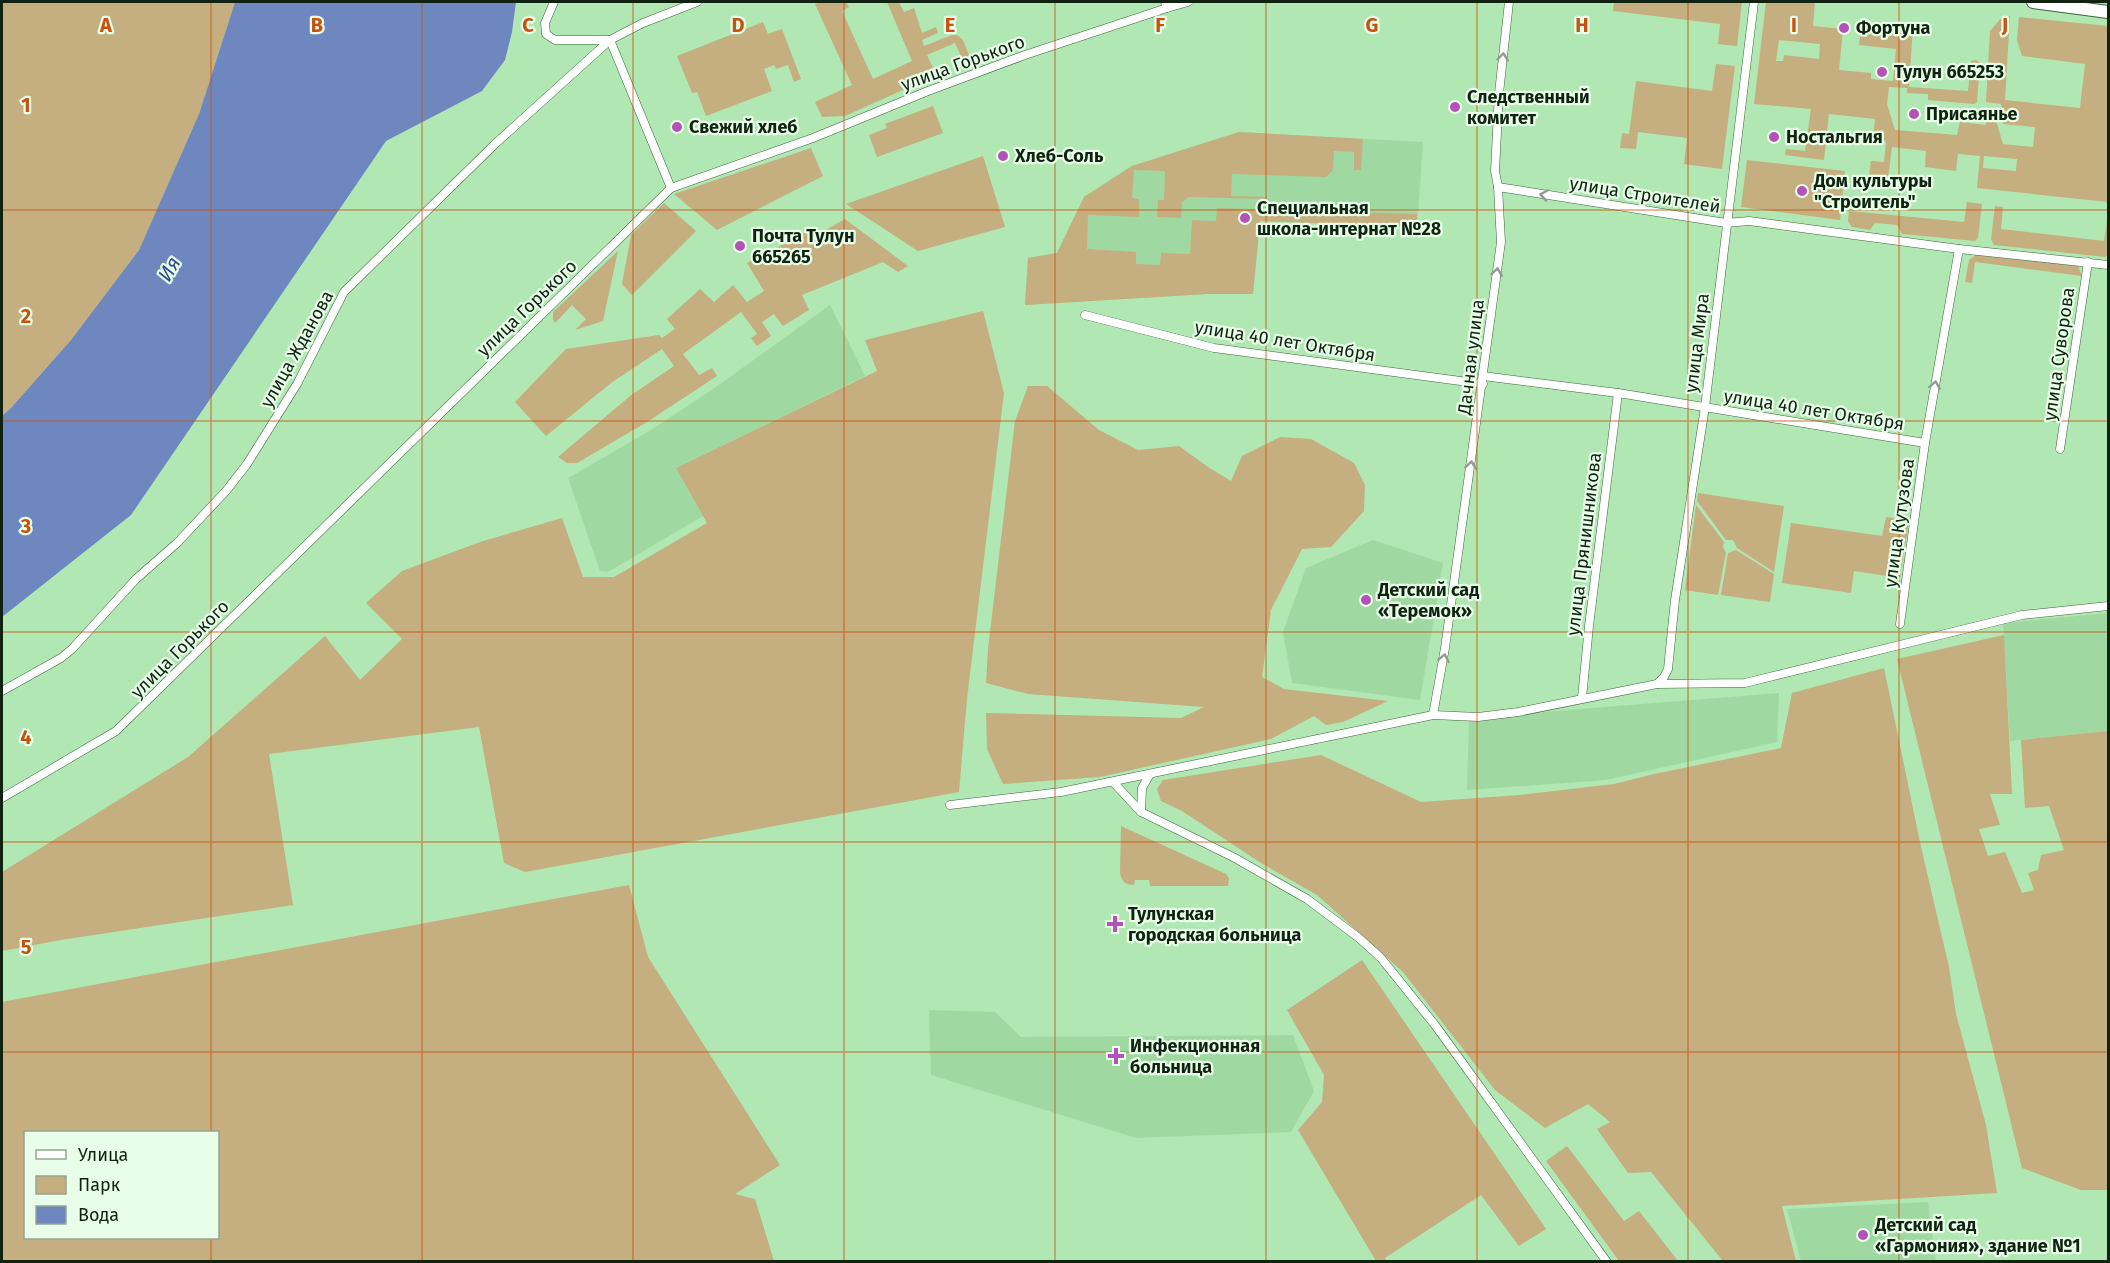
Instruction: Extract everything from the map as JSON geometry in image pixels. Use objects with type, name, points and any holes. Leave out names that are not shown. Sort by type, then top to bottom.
[{"type":"highway","points":[[2032,2],[2109,12]]},
{"type":"street","points":[[554,2],[545,23],[546,33],[555,40],[610,40],[671,188]]},
{"type":"street","name":"улица Жданова","points":[[2,691],[61,658],[72,649],[136,579],[177,543],[226,491],[247,464],[297,384],[344,292],[495,144],[610,40],[643,23],[697,2]]},
{"type":"street","name":"улица Горького","points":[[2,798],[116,732],[671,188],[813,138],[928,91],[1026,55],[1166,5],[1188,2]]},
{"type":"street","name":"Дачная улица","points":[[1433,716],[1445,648],[1501,242],[1498,187],[1494,171],[1499,93],[1509,2]]},
{"type":"street","name":"улица Мира","points":[[1658,684],[1668,669],[1675,600],[1705,407],[1754,2]]},
{"type":"street","name":"улица Строителей","points":[[1498,187],[1726,223],[1749,221],[1959,249],[2109,265]]},
{"type":"street","name":"улица Кутузова","points":[[1900,624],[1925,443],[1959,249]]},
{"type":"street","name":"улица Суворова","points":[[2060,449],[2088,262]]},
{"type":"street","name":"улица 40 лет Октября","points":[[1085,315],[1214,348],[1483,380],[1618,393],[1925,443]]},
{"type":"street","name":"улица Прянишникова","points":[[1582,698],[1588,626],[1618,393]]},
{"type":"street","points":[[950,805],[1061,792],[1433,716],[1478,717],[1658,684],[1745,683],[2022,615],[2109,606]]},
{"type":"street","points":[[1141,813],[1142,788],[1150,774]]},
{"type":"street","points":[[1113,782],[1141,813],[1233,857],[1307,899],[1359,938],[1381,958],[1436,1025],[1607,1262]]},
{"type":"shaded area","name":"Специальная школа-интернат №28","points":[[1239,132],[1423,142],[1417,227],[1260,221],[1253,294],[1207,294],[1025,305],[1028,258],[1057,253],[1084,197],[1132,166]]},
{"type":"shaded area","points":[[830,305],[865,376],[676,468],[703,516],[608,572],[600,571],[568,478],[651,430],[716,387]]},
{"type":"shaded area","name":"Детский сад «Теремок»","points":[[1373,540],[1443,563],[1420,700],[1292,683],[1283,632],[1306,568]]},
{"type":"shaded area","points":[[2108,613],[2108,731],[2010,741],[2003,623]]},
{"type":"shaded area","points":[[1779,693],[1777,742],[1606,780],[1467,790],[1469,718]]},
{"type":"shaded area","name":"Инфекционная больница","points":[[929,1010],[995,1012],[1021,1037],[1293,1035],[1314,1091],[1291,1132],[1136,1138],[931,1075]]},
{"type":"shaded area","name":"Детский сад «Гармония», здание №1","points":[[1928,1202],[1936,1261],[1801,1261],[1787,1209]]},
{"type":"green space","points":[[2,2],[235,2],[199,114],[139,250],[71,340],[2,416]]},
{"type":"green space","points":[[846,2],[849,7],[842,11],[873,79],[912,61],[887,2],[899,2],[904,12],[914,8],[922,33],[936,27],[938,33],[922,40],[924,46],[957,35],[963,40],[971,60],[964,63],[955,43],[927,55],[936,75],[845,116],[822,117],[815,102],[852,85],[815,4]]},
{"type":"green space","points":[[1614,2],[1742,2],[1737,46],[1718,44],[1720,24],[1613,11]]},
{"type":"green space","points":[[1766,2],[1815,2],[1813,26],[1843,29],[1839,70],[1871,73],[1871,79],[1893,81],[1896,49],[1859,45],[1862,22],[1913,27],[1909,87],[1968,91],[1971,61],[1976,60],[1980,63],[1977,102],[1974,104],[1928,100],[1928,94],[1907,93],[1907,88],[1889,87],[1887,104],[1895,130],[1957,135],[1960,122],[1986,125],[1987,114],[1994,114],[2003,144],[2033,147],[2035,127],[2003,124],[2001,104],[1986,102],[1990,31],[2003,16],[2010,16],[2005,100],[2080,108],[2085,64],[2022,56],[2017,40],[2019,17],[2108,26],[2108,202],[1977,188],[1980,156],[1958,154],[1956,171],[1925,167],[1926,151],[1892,147],[1888,178],[1869,176],[1871,161],[1884,162],[1886,141],[1873,139],[1875,119],[1829,114],[1824,160],[1785,155],[1786,149],[1805,151],[1811,109],[1754,104]],"holes":[[[1779,40],[1820,44],[1819,59],[1784,55],[1783,61],[1776,61]],[[1984,156],[2017,159],[2016,171],[1983,168]]]},
{"type":"green space","points":[[763,22],[768,34],[782,29],[801,79],[794,82],[788,65],[776,69],[774,65],[764,69],[772,91],[706,116],[697,92],[692,93],[677,56]]},
{"type":"green space","points":[[1716,64],[1735,66],[1722,169],[1684,164],[1687,138],[1638,132],[1636,149],[1620,148],[1622,133],[1629,134],[1636,81],[1712,91]]},
{"type":"green space","points":[[933,106],[943,133],[877,157],[869,135],[887,128],[885,124]]},
{"type":"green space","name":"Специальная школа-интернат №28","points":[[1239,132],[1363,139],[1361,170],[1354,170],[1354,152],[1334,151],[1333,170],[1326,177],[1232,174],[1231,196],[1267,197],[1267,199],[1189,197],[1182,202],[1181,218],[1157,217],[1158,200],[1164,200],[1165,171],[1134,170],[1132,198],[1139,199],[1139,217],[1088,215],[1087,249],[1136,252],[1136,264],[1160,265],[1161,253],[1190,254],[1192,220],[1216,221],[1217,208],[1417,214],[1417,227],[1260,221],[1253,294],[1207,294],[1025,305],[1028,258],[1057,253],[1084,197],[1132,166]]},
{"type":"green space","points":[[811,148],[823,176],[717,230],[674,194]]},
{"type":"green space","points":[[983,156],[1005,227],[918,251],[846,204]]},
{"type":"green space","points":[[1747,160],[1845,171],[1840,220],[1741,207]]},
{"type":"green space","points":[[1967,202],[1982,204],[1978,238],[1975,241],[1902,234],[1897,225],[1875,223],[1870,230],[1852,227],[1848,221],[1849,211],[1964,222]]},
{"type":"green space","points":[[664,203],[696,231],[632,295],[622,284],[631,235]]},
{"type":"green space","points":[[1995,206],[2003,207],[2001,229],[2104,241],[2108,221],[2108,255],[2105,257],[1994,245],[1991,239]]},
{"type":"green space","points":[[845,219],[908,266],[898,272],[883,262],[802,295],[809,310],[783,326],[774,314],[762,322],[771,336],[757,346],[751,338],[757,334],[741,312],[683,354],[699,375],[712,368],[717,376],[647,422],[577,463],[567,463],[558,457],[630,396],[674,366],[662,349],[611,383],[546,436],[515,402],[566,349],[659,335],[662,338],[675,329],[667,319],[700,289],[714,302],[733,285],[747,302],[764,291],[747,263],[810,230],[815,236]]},
{"type":"green space","points":[[618,251],[603,321],[575,330],[586,319],[572,305],[555,323],[553,312]]},
{"type":"green space","points":[[1977,254],[2078,266],[2082,276],[1975,262],[1972,283],[1965,282],[1969,260]]},
{"type":"green space","points":[[983,311],[1004,393],[967,699],[959,792],[525,872],[504,863],[479,727],[269,754],[293,905],[2,951],[2,872],[188,757],[325,636],[360,680],[402,639],[366,603],[402,571],[480,542],[562,518],[583,577],[614,577],[707,523],[676,468],[877,371],[865,340]]},
{"type":"green space","points":[[1028,386],[1047,386],[1099,430],[1138,450],[1179,446],[1231,481],[1242,456],[1280,437],[1311,439],[1354,463],[1365,485],[1364,511],[1331,547],[1302,549],[1271,610],[1262,677],[1284,689],[1388,701],[1343,722],[1326,725],[1314,716],[1271,739],[1100,777],[1003,784],[987,749],[986,713],[1181,718],[1204,707],[1028,694],[986,683],[1015,421]]},
{"type":"green space","points":[[1698,493],[1784,506],[1774,572],[1737,548],[1733,540],[1726,540],[1697,501]]},
{"type":"green space","points":[[1696,505],[1724,542],[1723,547],[1726,553],[1718,595],[1685,590]]},
{"type":"green space","points":[[1886,517],[1909,520],[1900,578],[1854,571],[1851,593],[1782,583],[1791,523],[1882,536]]},
{"type":"green space","points":[[1736,550],[1774,574],[1770,602],[1721,595],[1728,553]]},
{"type":"green space","points":[[2004,635],[2012,794],[1990,794],[2000,825],[1979,829],[1988,856],[2005,852],[2022,893],[2034,890],[2028,873],[2038,870],[2041,855],[2064,850],[2049,806],[2025,808],[2021,740],[2108,731],[2108,1190],[2081,1190],[2022,1168],[1897,659]]},
{"type":"green space","points":[[1884,668],[1921,847],[1949,967],[1956,1014],[1986,1125],[1997,1193],[1782,1206],[1796,1261],[1723,1261],[1651,1172],[1628,1173],[1597,1129],[1610,1122],[1588,1104],[1545,1128],[1495,1090],[1403,972],[1317,895],[1261,863],[1182,811],[1161,801],[1157,789],[1163,780],[1321,755],[1421,802],[1520,795],[1614,784],[1781,748],[1792,693]]},
{"type":"green space","points":[[1121,826],[1226,874],[1229,878],[1228,886],[1150,886],[1149,880],[1135,880],[1134,885],[1126,883],[1122,880],[1120,872]]},
{"type":"green space","points":[[629,885],[648,957],[780,1165],[735,1194],[755,1199],[774,1261],[2,1261],[2,1002]]},
{"type":"green space","points":[[1362,960],[1546,1229],[1519,1246],[1481,1195],[1385,1258],[1386,1261],[1376,1261],[1298,1130],[1322,1102],[1324,1075],[1287,1010]]},
{"type":"green space","points":[[1567,1146],[1624,1221],[1639,1211],[1678,1261],[1619,1261],[1546,1161]]},
{"type":"water","name":"Ия","points":[[235,2],[516,2],[505,60],[482,91],[386,141],[131,515],[2,617],[2,416],[71,340],[139,250],[199,114]]},
{"type":"place","name":"Фортуна","points":[[1844,28]]},
{"type":"place","name":"Тулун 665253","points":[[1882,72]]},
{"type":"place","name":"Следственный комитет","points":[[1455,107]]},
{"type":"place","name":"Присаянье","points":[[1914,114]]},
{"type":"place","name":"Свежий хлеб","points":[[677,127]]},
{"type":"place","name":"Ностальгия","points":[[1774,137]]},
{"type":"place","name":"Хлеб-Соль","points":[[1003,156]]},
{"type":"place","name":"Дом культуры \"Строитель\"","points":[[1802,191]]},
{"type":"place","name":"Специальная школа-интернат №28","points":[[1245,218]]},
{"type":"place","name":"Почта Тулун 665265","points":[[740,246]]},
{"type":"place","name":"Детский сад «Теремок»","points":[[1366,600]]},
{"type":"place","name":"Тулунская городская больница","points":[[1115,924]]},
{"type":"place","name":"Инфекционная больница","points":[[1116,1056]]},
{"type":"place","name":"Детский сад «Гармония», здание №1","points":[[1863,1235]]}]
